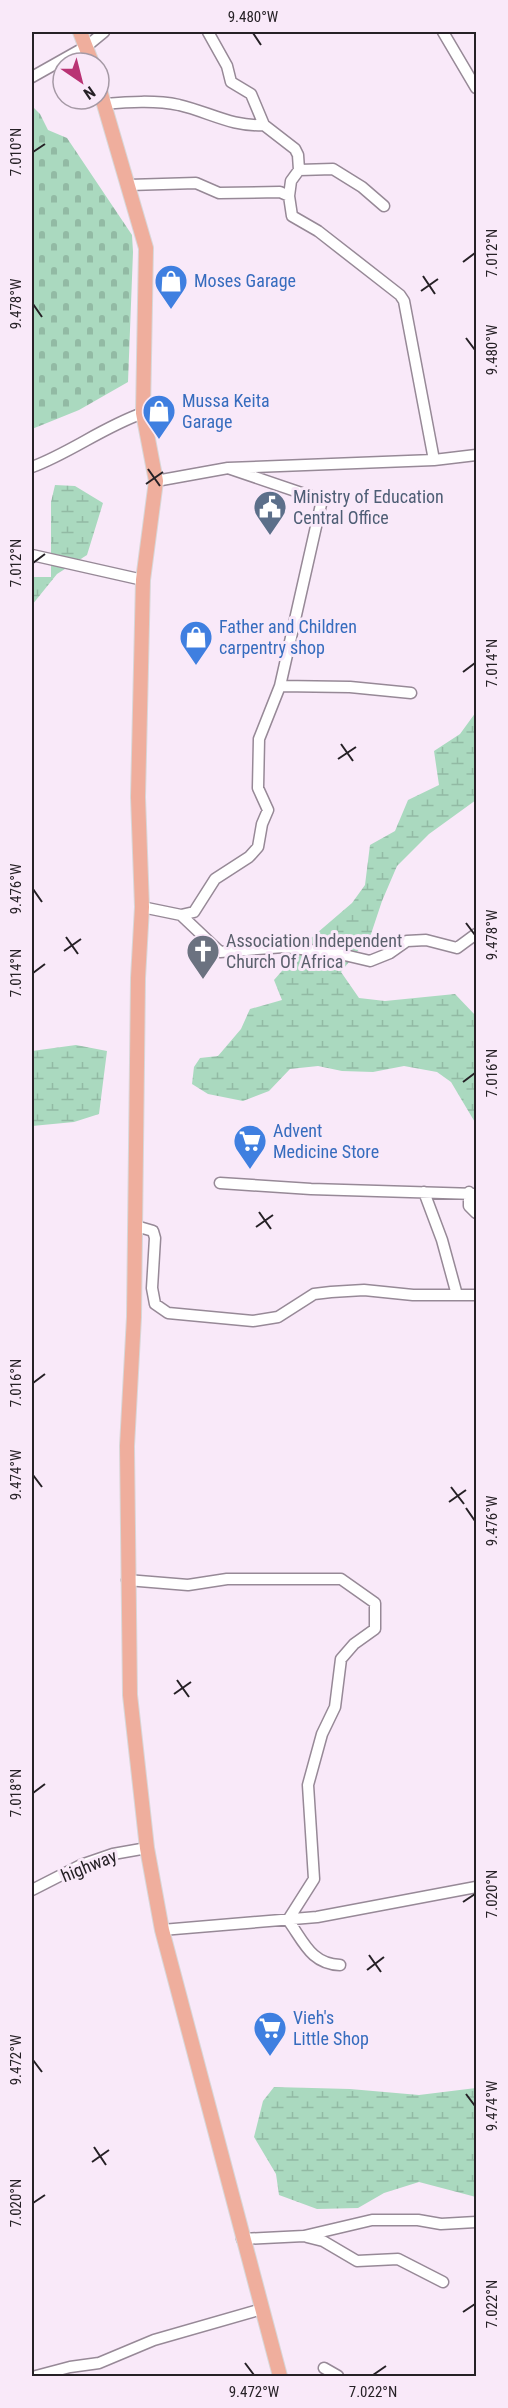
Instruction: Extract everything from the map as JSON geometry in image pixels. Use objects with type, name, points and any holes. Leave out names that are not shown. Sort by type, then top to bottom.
[{"type":"main road","points":[[80,32],[88,51]]},
{"type":"main road","points":[[106,111],[146,248],[142,413],[156,481],[143,580],[138,797],[142,907],[138,978],[135,1226],[127,1446],[130,1695],[147,1848],[162,1930],[242,2240],[280,2376]]},
{"type":"street","points":[[32,77],[87,46],[104,32]]},
{"type":"street","points":[[208,32],[227,66],[231,82],[251,94],[264,125],[295,149],[298,155],[299,170],[291,181],[289,196],[292,216],[318,231],[404,301],[434,460]]},
{"type":"street","points":[[443,32],[477,88]]},
{"type":"street","points":[[111,104],[160,103],[180,106],[246,126],[264,125]]},
{"type":"street","points":[[299,170],[333,170],[362,187],[384,206]]},
{"type":"street","points":[[129,185],[196,183],[219,193],[280,192],[289,196]]},
{"type":"street","points":[[32,467],[54,459],[120,421],[142,413]]},
{"type":"street","points":[[156,481],[228,468],[434,460],[477,455]]},
{"type":"street","points":[[142,907],[181,915],[194,912],[215,879],[249,857],[258,847],[262,824],[268,810],[258,788],[259,739],[280,686],[322,500],[228,468]]},
{"type":"street","points":[[32,555],[143,580]]},
{"type":"street","points":[[280,686],[350,687],[411,693]]},
{"type":"street","points":[[181,915],[219,952],[284,948],[336,953],[370,961],[390,953],[407,941],[426,940],[457,948],[477,934]]},
{"type":"street","points":[[220,1183],[311,1189],[473,1193],[468,1206],[477,1213]]},
{"type":"street","points":[[424,1192],[442,1240],[457,1295]]},
{"type":"street","points":[[135,1226],[153,1231],[155,1238],[152,1288],[155,1304],[168,1313],[253,1321],[278,1317],[315,1294],[331,1292],[364,1290],[413,1295],[477,1295]]},
{"type":"street","points":[[127,1580],[188,1585],[227,1579],[341,1580],[375,1603],[375,1629],[354,1644],[341,1659],[335,1707],[322,1734],[308,1785],[309,1828],[315,1856],[314,1879],[288,1920]]},
{"type":"street","name":"highway","points":[[32,1890],[81,1865],[113,1854],[147,1848]]},
{"type":"street","points":[[162,1930],[317,1917],[477,1887]]},
{"type":"street","points":[[288,1920],[313,1955],[324,1964],[340,1965]]},
{"type":"street","points":[[242,2240],[304,2236],[389,2219],[441,2224],[477,2222]]},
{"type":"street","points":[[304,2236],[323,2241],[357,2261],[398,2259],[443,2282]]},
{"type":"street","points":[[36,2376],[70,2367],[99,2363],[154,2340],[262,2309]]},
{"type":"street","points":[[324,2368],[338,2376]]},
{"type":"green space","points":[[32,106],[40,114],[48,130],[67,138],[132,235],[133,252],[128,382],[79,410],[32,429]]},
{"type":"green space","points":[[55,485],[75,486],[103,503],[87,555],[57,574],[32,605],[32,577],[51,577],[51,502]]},
{"type":"green space","points":[[476,712],[476,800],[429,834],[397,866],[371,934],[341,972],[359,998],[385,1001],[455,994],[476,1016],[476,1124],[451,1082],[437,1072],[404,1066],[373,1072],[342,1071],[318,1066],[290,1069],[269,1091],[243,1101],[208,1094],[192,1084],[194,1067],[200,1058],[218,1056],[241,1029],[250,1009],[282,1000],[274,980],[310,939],[352,903],[365,885],[370,845],[395,831],[408,800],[439,785],[434,751],[460,734]]},
{"type":"green space","points":[[76,1045],[107,1051],[99,1114],[74,1122],[32,1126],[32,1051]]},
{"type":"green space","points":[[274,2087],[350,2089],[419,2095],[476,2088],[476,2197],[419,2182],[384,2193],[358,2208],[317,2209],[279,2195],[276,2174],[254,2137],[263,2101]]},
{"type":"place","name":"Moses Garage","points":[[171,310]]},
{"type":"place","name":"Mussa Keita Garage","points":[[159,440]]},
{"type":"place","name":"Ministry of Education Central Office","points":[[270,536]]},
{"type":"place","name":"Father and Children carpentry shop","points":[[196,666]]},
{"type":"place","name":"Association Independent Church Of Africa","points":[[203,980]]},
{"type":"place","name":"Advent Medicine Store","points":[[250,1170]]},
{"type":"place","name":"Vieh's Little Shop","points":[[270,2057]]}]
